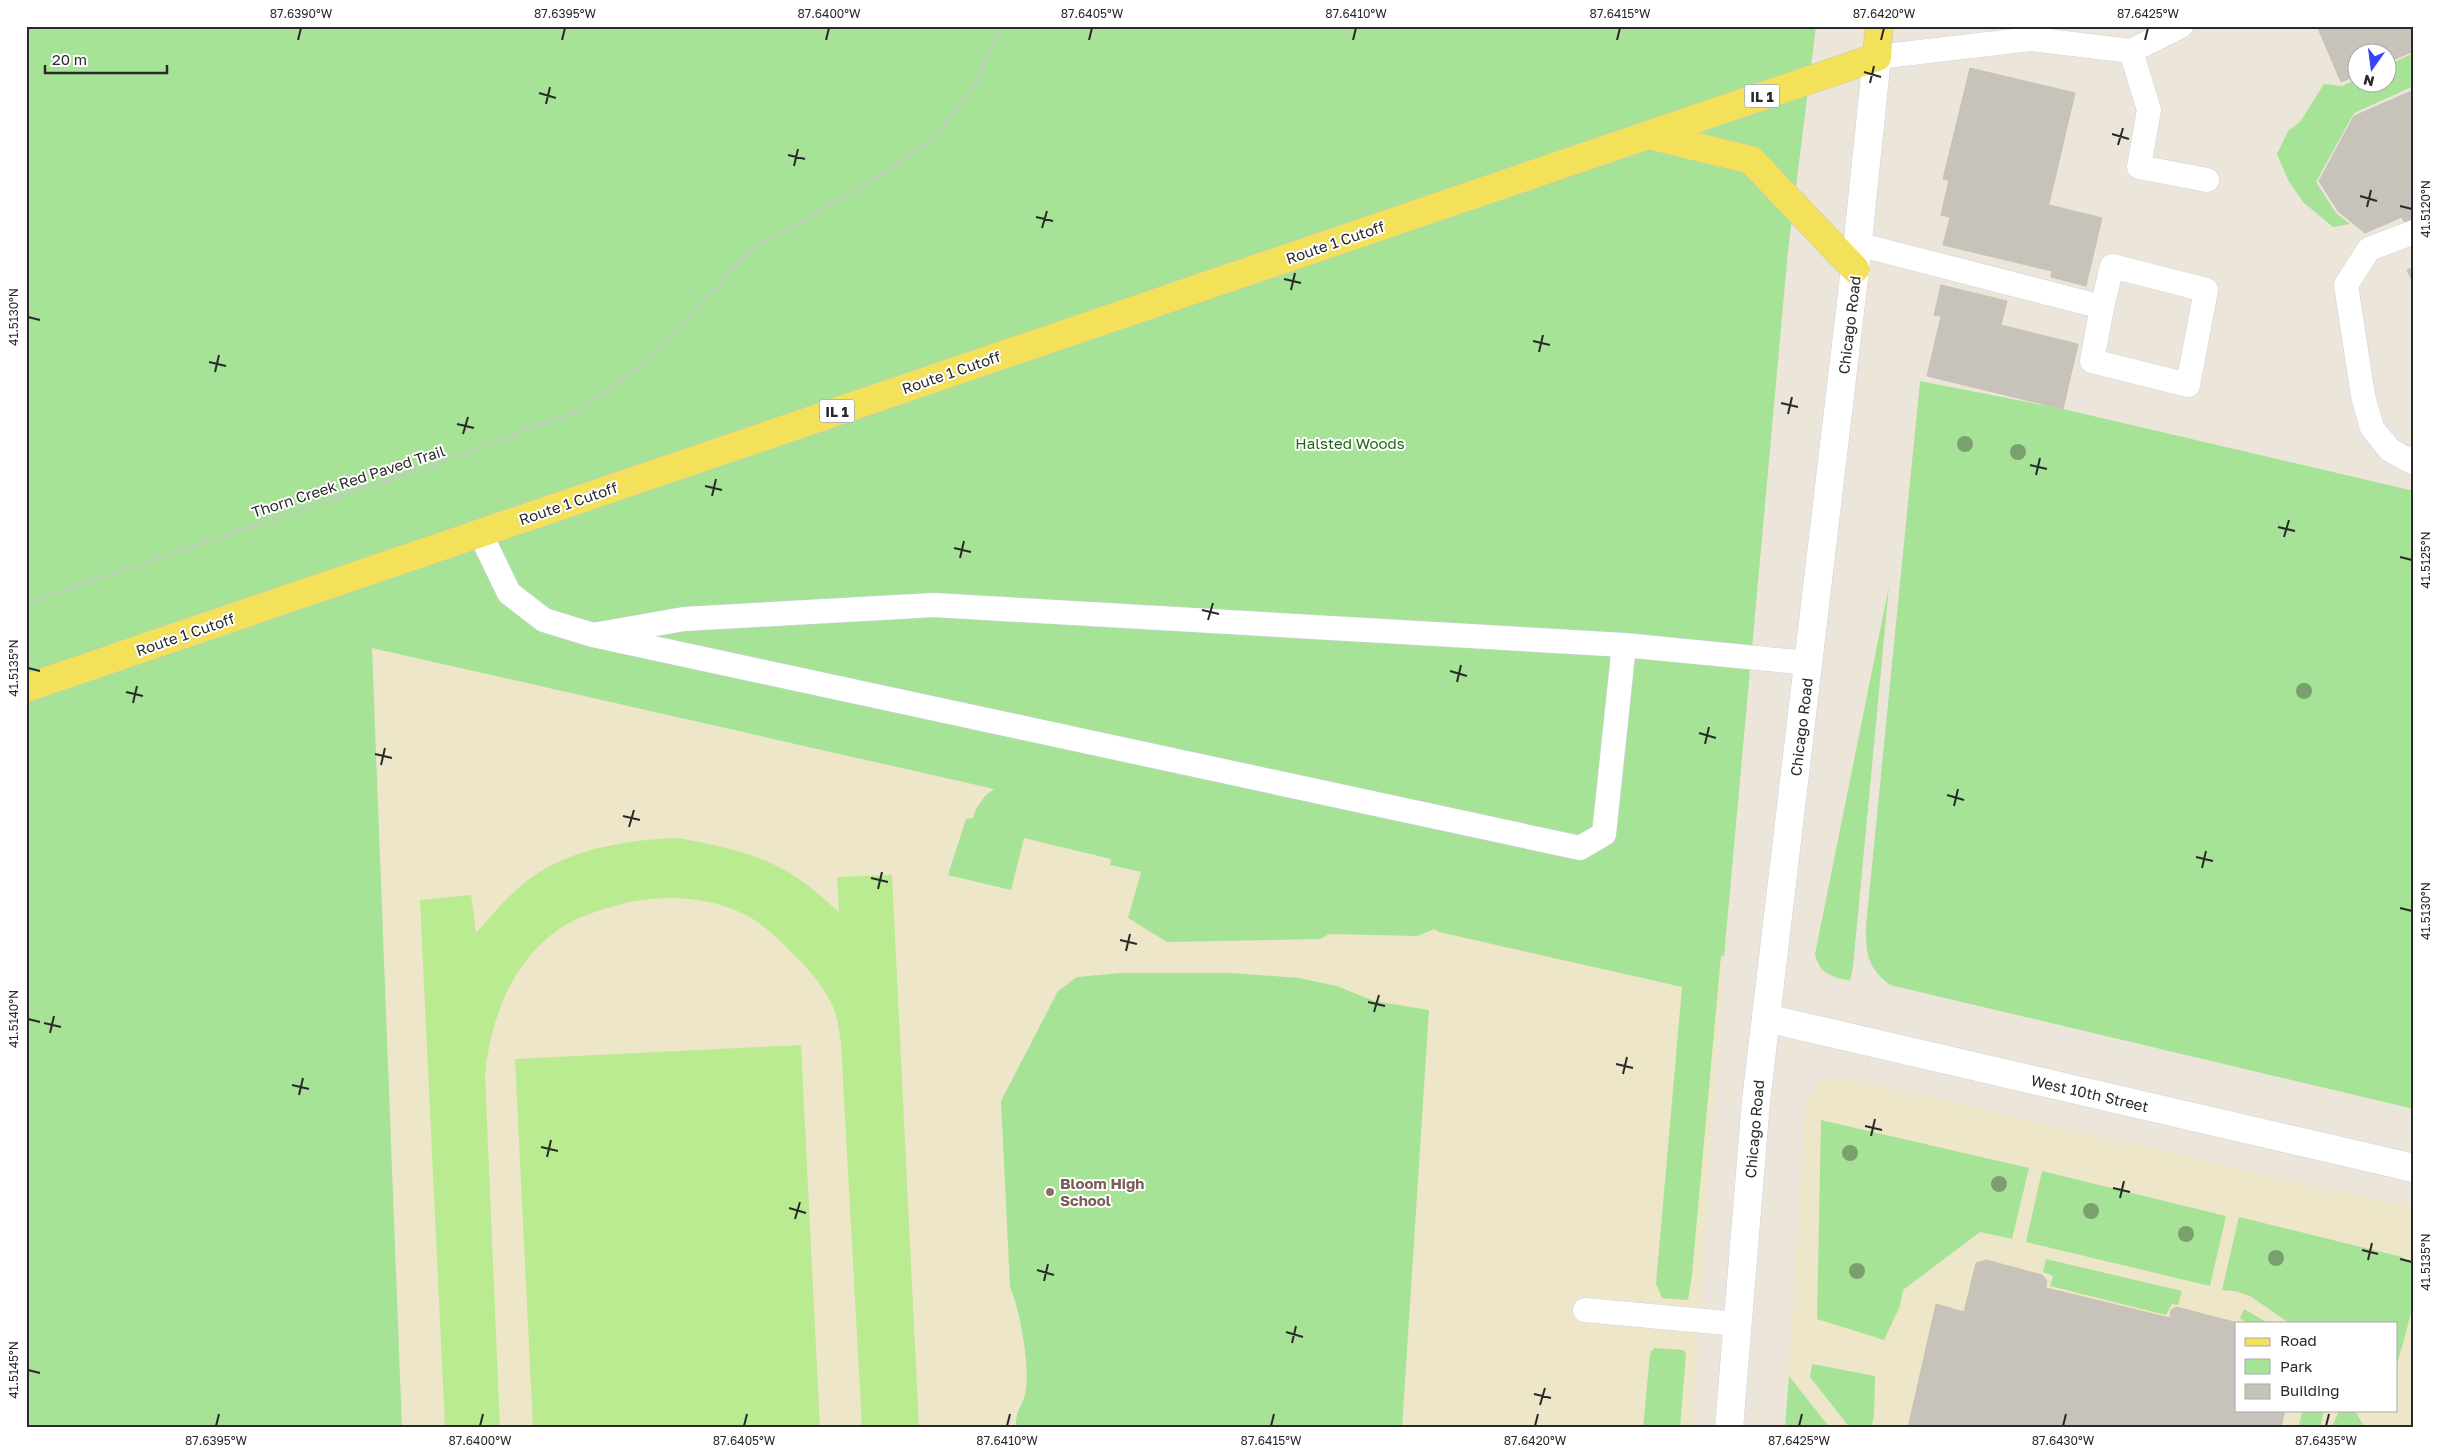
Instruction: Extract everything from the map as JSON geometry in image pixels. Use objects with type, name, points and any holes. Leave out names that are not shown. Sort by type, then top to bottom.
[{"type":"main road","name":"Chicago Road","points":[[1876,57],[1879,26]]},
{"type":"main road","name":"Route 1 Cutoff","points":[[26,688],[1876,57]]},
{"type":"main road","points":[[1648,135],[1750,160],[1856,256]]},
{"type":"street","name":"Chicago Road","points":[[1729,1428],[1756,1101],[1856,256],[1876,57]]},
{"type":"street","name":"West 10th Street","points":[[1766,1018],[2414,1168]]},
{"type":"lane","points":[[1876,57],[2033,32],[2131,51],[2181,26]]},
{"type":"lane","points":[[2131,51],[2149,110],[2139,166],[2206,180]]},
{"type":"lane","points":[[2414,232],[2369,249],[2346,285],[2363,396],[2372,428],[2390,450],[2414,464]]},
{"type":"lane","points":[[1856,256],[2102,307]]},
{"type":"lane","points":[[2112,266],[2206,290],[2188,385],[2092,361],[2102,307],[2112,266]]},
{"type":"lane","points":[[480,533],[509,593],[544,620],[593,635],[1580,848],[1604,834],[1624,645]]},
{"type":"lane","points":[[593,635],[684,619],[934,605],[1624,645],[1808,663]]},
{"type":"lane","points":[[1585,1310],[1737,1324]]},
{"type":"path","name":"Thorn Creek Red Paved Trail","points":[[26,603],[448,460],[579,410],[647,362],[752,250],[877,178],[932,140],[974,87],[1001,26]]},
{"type":"shaded area","name":"Bloom High School","points":[[372,647],[1724,957],[1692,1428],[402,1428]]},
{"type":"shaded area","points":[[1823,1078],[1860,1081],[2414,1209],[2414,1428],[1785,1428],[1806,1102]]},
{"type":"green space","name":"Halsted Woods","points":[[26,26],[1816,26],[1788,251],[1724,957],[1721,956],[1688,1300],[1662,1298],[1656,1284],[1682,987],[1439,932],[1434,929],[1418,936],[1329,934],[1320,939],[1167,942],[1128,918],[1141,872],[1110,865],[1111,859],[1024,838],[1011,890],[948,875],[966,819],[973,818],[976,809],[985,796],[994,789],[372,648],[402,1428],[26,1428]]},
{"type":"green space","points":[[2414,53],[2414,86],[2354,113],[2316,182],[2336,213],[2350,224],[2333,227],[2303,202],[2288,180],[2277,154],[2288,131],[2300,122],[2324,84],[2342,86],[2348,83],[2348,92],[2398,92],[2398,60]]},
{"type":"green space","points":[[1920,381],[2063,409],[2414,491],[2414,1109],[1890,985],[1872,966],[1869,959],[1866,926]]},
{"type":"green space","points":[[1889,586],[1853,967],[1850,981],[1827,974],[1817,961],[1815,954]]},
{"type":"green space","points":[[677,838],[723,847],[767,861],[800,880],[839,912],[837,877],[892,875],[919,1428],[862,1428],[841,1043],[834,1009],[822,987],[806,967],[774,935],[751,918],[736,910],[719,905],[702,901],[667,898],[649,899],[615,906],[590,914],[566,925],[551,935],[536,949],[524,964],[504,998],[492,1036],[485,1075],[500,1428],[445,1428],[420,900],[471,895],[476,933],[524,883],[540,871],[558,862],[597,848],[637,841]]},
{"type":"green space","points":[[1120,973],[1232,973],[1299,978],[1337,986],[1374,1001],[1429,1010],[1402,1428],[1016,1428],[1017,1414],[1025,1395],[1027,1371],[1021,1325],[1010,1287],[1001,1101],[1058,991],[1077,977]]},
{"type":"green space","points":[[801,1045],[820,1428],[533,1428],[515,1059]]},
{"type":"green space","points":[[1821,1120],[2029,1168],[2012,1239],[1980,1232],[1903,1290],[1900,1306],[1884,1340],[1817,1319]]},
{"type":"green space","points":[[2042,1171],[2226,1216],[2210,1286],[2026,1242]]},
{"type":"green space","points":[[2239,1217],[2402,1257],[2412,1264],[2415,1272],[2413,1299],[2407,1330],[2398,1360],[2398,1322],[2288,1322],[2250,1296],[2235,1291],[2222,1290]]},
{"type":"green space","points":[[2046,1259],[2182,1291],[2178,1305],[2172,1304],[2166,1315],[2050,1286],[2053,1276],[2043,1272]]},
{"type":"green space","points":[[2244,1309],[2266,1322],[2245,1322],[2240,1318]]},
{"type":"green space","points":[[1654,1348],[1683,1350],[1686,1354],[1680,1428],[1643,1428],[1650,1354]]},
{"type":"green space","points":[[1812,1364],[1875,1376],[1874,1416],[1871,1428],[1850,1428],[1810,1377]]},
{"type":"green space","points":[[1789,1376],[1830,1428],[1785,1428]]},
{"type":"green space","points":[[2302,1412],[2324,1412],[2320,1428],[2298,1428]]},
{"type":"green space","points":[[2339,1412],[2356,1412],[2365,1428],[2331,1428]]},
{"type":"building","points":[[2317,26],[2414,26],[2414,51],[2398,58],[2398,42],[2348,42],[2348,79],[2341,82]]},
{"type":"building","points":[[1970,68],[2075,93],[2049,204],[1943,179]]},
{"type":"building","points":[[2414,90],[2414,244],[2402,217],[2365,233],[2338,211],[2319,181],[2354,116]]},
{"type":"building","points":[[1949,180],[2102,218],[2086,286],[2051,277],[2052,271],[1943,245],[1950,217],[1941,215]]},
{"type":"building","points":[[2414,267],[2414,285],[2407,270]]},
{"type":"building","points":[[1941,285],[2007,301],[2001,325],[2078,344],[2063,409],[1927,376],[1941,316],[1934,315]]},
{"type":"building","points":[[1986,1260],[2042,1275],[2047,1281],[2046,1288],[2170,1318],[2171,1310],[2176,1307],[2235,1322],[2235,1412],[2285,1412],[2281,1428],[1908,1428],[1936,1304],[1964,1312],[1976,1263]]},
{"type":"place","name":"Bloom High School","points":[[1050,1192]]}]
